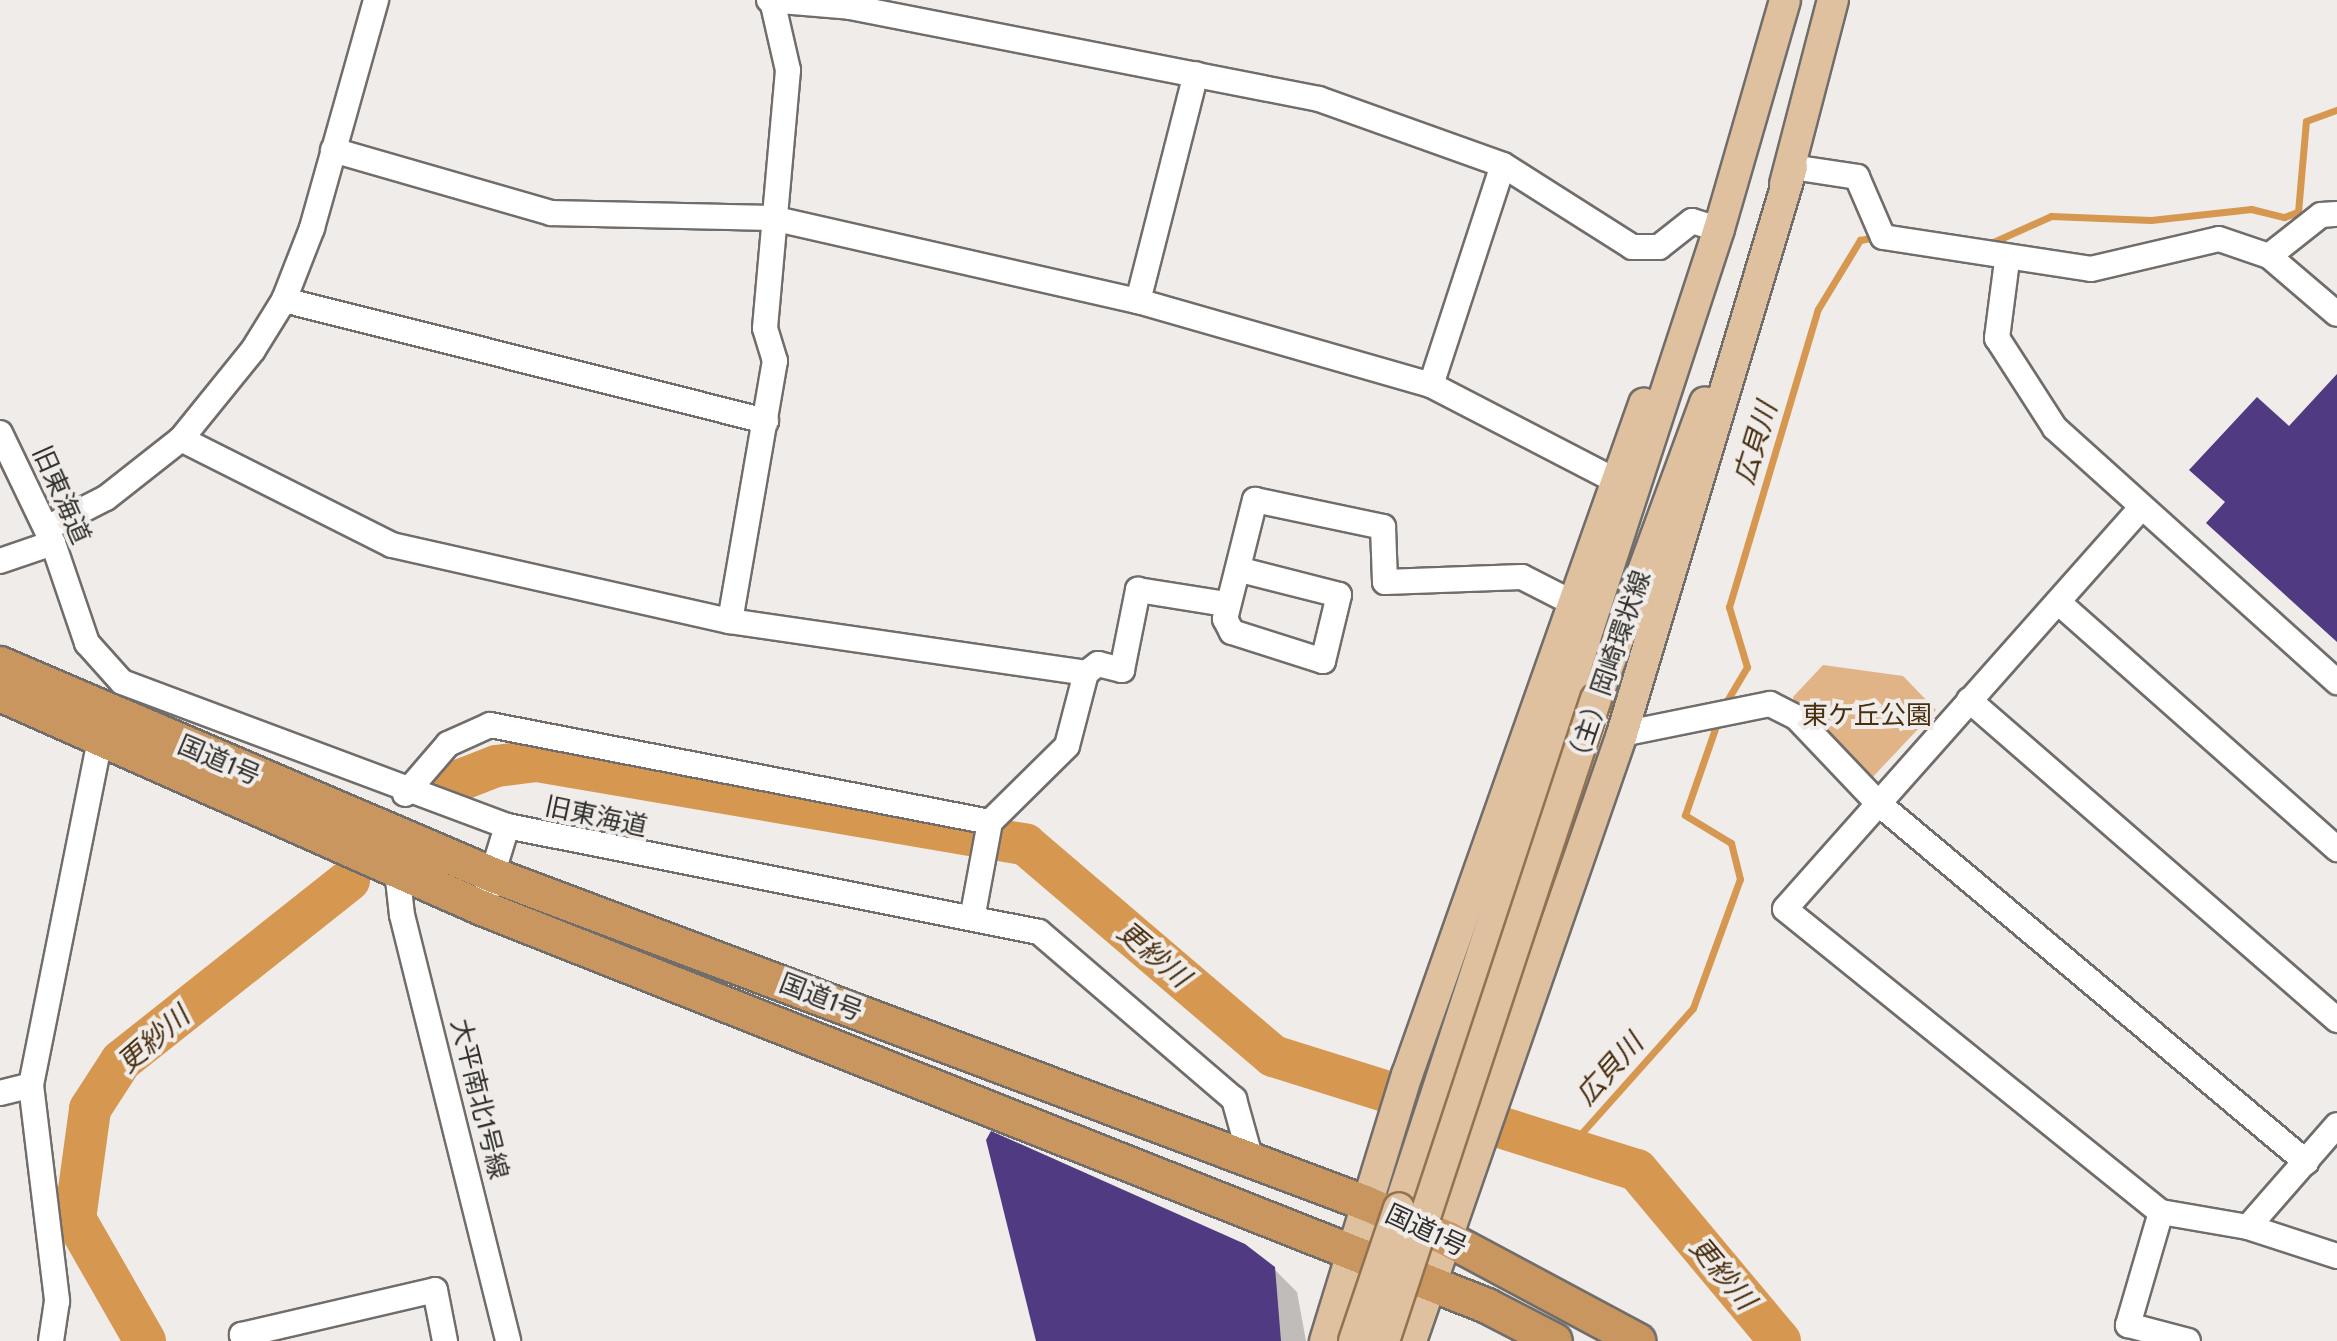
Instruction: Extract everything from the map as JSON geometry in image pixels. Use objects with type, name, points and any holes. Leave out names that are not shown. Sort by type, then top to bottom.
[{"type":"highway","name":"国道1号","points":[[0,664],[493,875],[1365,1203],[1448,1239],[1638,1341]]},
{"type":"highway","name":"国道1号","points":[[0,694],[482,908],[1201,1191],[1349,1261],[1555,1341]]},
{"type":"highway","points":[[1428,1292],[1508,1341]]},
{"type":"main road","name":"（主）岡崎環状線","points":[[1384,1341],[1583,696],[1785,0]]},
{"type":"main road","name":"（主）岡崎環状線","points":[[1354,1341],[1411,1173],[1583,696],[1792,167],[1833,0]]},
{"type":"main road","points":[[1411,1341],[1622,734],[1792,167]]},
{"type":"main road","points":[[1325,1341],[1365,1203],[1407,1075],[1612,479],[1719,229]]},
{"type":"street","points":[[0,561],[50,535],[106,498],[181,439],[284,300],[333,150],[376,0]]},
{"type":"street","points":[[730,621],[775,361],[765,328],[772,218],[788,70],[770,0],[850,7],[1319,99],[1503,165],[1632,247],[1659,247],[1692,221],[1719,229]]},
{"type":"street","points":[[1138,301],[1196,74]]},
{"type":"street","points":[[333,150],[551,213],[772,218],[1138,301],[1431,385],[1612,479]]},
{"type":"street","points":[[1431,385],[1503,165]]},
{"type":"street","points":[[1792,167],[1857,177],[1883,237],[1988,250],[2007,261],[2091,269],[2219,239],[2269,256],[2337,314]]},
{"type":"street","points":[[2269,256],[2321,215],[2337,214]]},
{"type":"street","points":[[2007,261],[1997,338],[2055,428],[2337,682]]},
{"type":"street","points":[[284,300],[766,421]]},
{"type":"street","name":"旧東海道","points":[[0,433],[50,535],[101,665],[122,682],[405,794],[507,826],[758,882],[973,914],[1039,932],[1234,1099],[1251,1160]]},
{"type":"street","points":[[181,439],[392,545],[730,621],[1086,673]]},
{"type":"street","points":[[1241,570],[1339,595],[1323,661],[1232,632],[1225,604],[1241,570],[1255,500],[1383,527],[1385,582],[1522,577],[1571,602]]},
{"type":"street","points":[[2141,508],[1785,909],[2161,1212],[2248,1227],[2337,1256]]},
{"type":"street","points":[[973,914],[990,822],[1067,746],[1086,673],[1098,664],[1122,670],[1138,590],[1225,604]]},
{"type":"street","points":[[2058,602],[2337,849]]},
{"type":"street","points":[[1969,700],[2337,1020]]},
{"type":"street","points":[[1622,734],[1770,704],[1796,717],[1878,803],[2306,1162]]},
{"type":"street","points":[[405,794],[448,744],[490,725],[990,822]]},
{"type":"street","points":[[51,1341],[57,1301],[31,1085],[100,739]]},
{"type":"street","points":[[482,908],[507,826]]},
{"type":"street","name":"大平南北1号線","points":[[397,870],[402,915],[508,1341]]},
{"type":"street","points":[[0,1093],[31,1085]]},
{"type":"street","points":[[2248,1227],[2337,1125]]},
{"type":"street","points":[[2161,1212],[2128,1325],[2188,1341]]},
{"type":"street","points":[[245,1341],[242,1335],[435,1290],[445,1341]]},
{"type":"green space","name":"東ケ丘公園","points":[[1823,665],[1903,676],[1936,710],[1869,781],[1795,709],[1793,697]]},
{"type":"building","points":[[2337,374],[2337,642],[2206,523],[2225,502],[2189,470],[2257,397],[2289,426]]},
{"type":"building","points":[[991,1131],[1245,1244],[1275,1267],[1281,1341],[1036,1341],[986,1140]]},
{"type":"waterway","name":"広貝川","points":[[1991,243],[2051,216],[2151,220],[2251,209],[2284,217],[2298,212],[2306,121],[2337,110]]},
{"type":"waterway","name":"広貝川","points":[[1722,709],[1747,667],[1729,607],[1818,309],[1860,240],[1876,237]]},
{"type":"waterway","name":"広貝川","points":[[1571,1145],[1693,1008],[1740,879],[1731,843],[1685,815],[1718,720]]},
{"type":"waterway","name":"更紗川","points":[[445,786],[496,766],[537,761],[1026,845],[1273,1056],[1637,1170],[1780,1341]]},
{"type":"waterway","name":"更紗川","points":[[145,1341],[75,1219],[90,1109],[121,1061],[349,880]]}]
